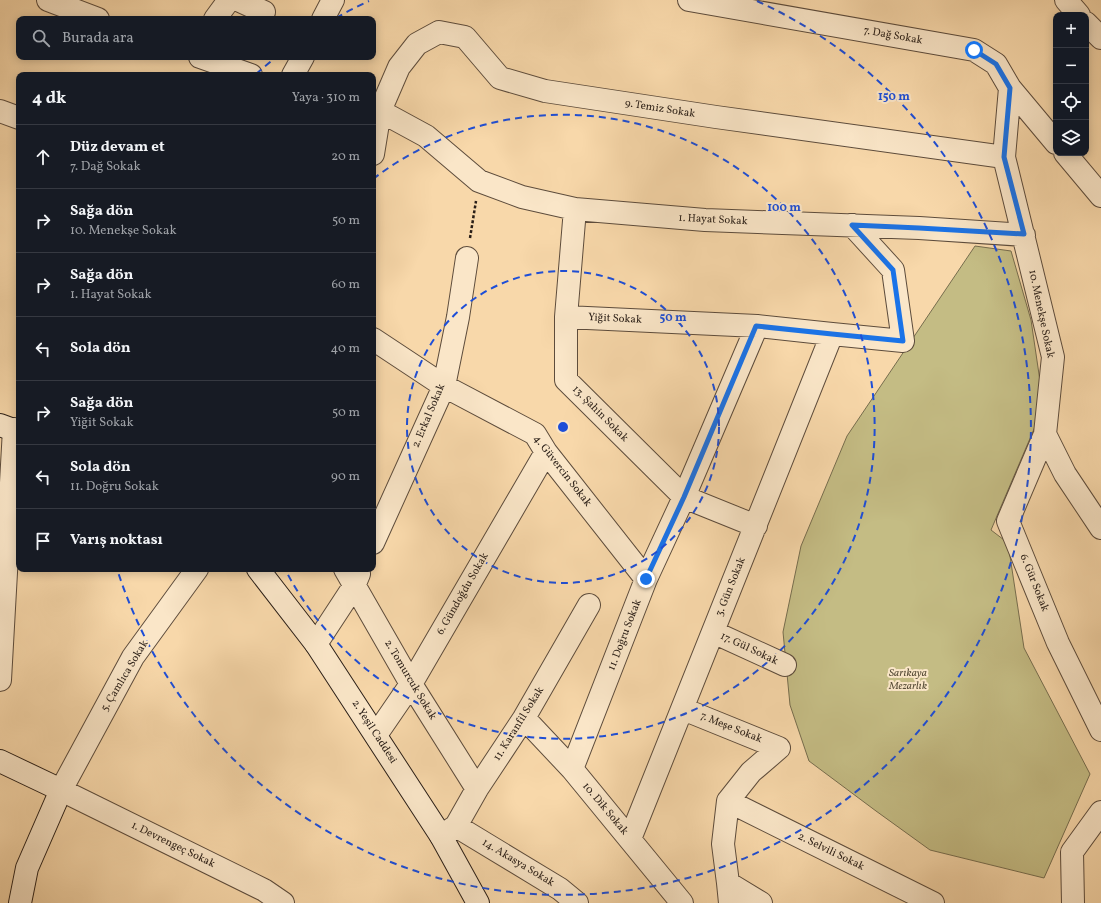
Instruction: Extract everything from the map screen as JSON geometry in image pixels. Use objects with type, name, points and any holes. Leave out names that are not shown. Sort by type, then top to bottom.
[{"type":"street","points":[[48,0],[90,16]]},
{"type":"street","points":[[217,16],[229,0]]},
{"type":"street","points":[[238,0],[264,12]]},
{"type":"street","points":[[325,16],[333,0]]},
{"type":"street","name":"7. Dağ Sokak","points":[[689,0],[974,50],[996,64],[1010,88],[1053,139]]},
{"type":"street","points":[[1066,0],[1076,12]]},
{"type":"street","points":[[1089,26],[1101,38]]},
{"type":"street","name":"9. Temiz Sokak","points":[[377,110],[399,67],[417,44],[439,32],[465,37],[500,78],[545,91],[716,117],[1004,157]]},
{"type":"street","points":[[208,60],[242,72]]},
{"type":"street","points":[[295,72],[301,60]]},
{"type":"street","name":"10. Menekşe Sokak","points":[[1010,88],[1004,157],[1053,357],[1045,434]]},
{"type":"street","points":[[376,121],[377,110]]},
{"type":"street","name":"1. Hayat Sokak","points":[[377,110],[426,136],[479,181],[522,197],[575,209],[705,220],[852,225],[1024,234]]},
{"type":"street","points":[[0,111],[16,117]]},
{"type":"street","points":[[1068,156],[1101,196]]},
{"type":"street","name":"13. Şahin Sokak","points":[[575,209],[566,317],[566,380],[684,497],[756,526]]},
{"type":"street","name":"Yiğit Sokak","points":[[566,317],[756,326],[903,341],[893,270],[852,225]]},
{"type":"street","name":"2. Erkal Sokak","points":[[376,536],[444,386],[458,317],[467,258]]},
{"type":"street","name":"11. Doğru Sokak","points":[[572,769],[646,579],[684,497],[756,326]]},
{"type":"street","name":"3. Gün Sokak","points":[[630,839],[832,334]]},
{"type":"street","name":"4. Güvercin Sokak","points":[[376,341],[444,386],[535,434],[546,452],[646,579]]},
{"type":"street","points":[[0,680],[11,428]]},
{"type":"street","points":[[1045,434],[1065,474],[1101,528]]},
{"type":"street","name":"6. Gür Sokak","points":[[1045,434],[1008,521],[1058,643],[1101,730]]},
{"type":"street","name":"6. Gündoğdu Sokak","points":[[376,735],[411,684],[546,452]]},
{"type":"street","name":"5. Çamlıca Sokak","points":[[20,903],[27,868],[61,790],[133,657],[195,572]]},
{"type":"street","name":"2. Yeşil Caddesi","points":[[260,572],[316,644],[376,735],[449,831],[478,903]]},
{"type":"street","points":[[316,644],[353,575]]},
{"type":"street","name":"2. Tomurcuk Sokak","points":[[353,575],[411,684],[477,789]]},
{"type":"street","name":"11. Karanfil Sokak","points":[[449,831],[524,718],[589,605]]},
{"type":"street","name":"17. Gül Sokak","points":[[713,632],[785,665]]},
{"type":"street","name":"7. Meşe Sokak","points":[[683,709],[780,748],[751,772],[728,802]]},
{"type":"street","name":"10. Dik Sokak","points":[[524,718],[572,769],[682,903]]},
{"type":"street","name":"1. Devrengeç Sokak","points":[[0,761],[264,890],[283,903]]},
{"type":"street","points":[[728,802],[723,844],[729,893],[760,903]]},
{"type":"street","name":"2. Selvili Sokak","points":[[728,802],[929,902]]},
{"type":"street","points":[[1073,903],[1072,852],[1101,812]]},
{"type":"street","name":"14. Akasya Sokak","points":[[449,831],[560,889],[577,903]]},
{"type":"path","points":[[467,258],[479,181]]},
{"type":"green space","name":"Sarıkaya Mezarlık","points":[[975,246],[1011,251],[1031,320],[1040,381],[1037,422],[991,530],[1008,543],[1024,648],[1090,774],[1044,878],[930,850],[809,761],[790,705],[783,632],[801,546],[847,436]]},
{"type":"route","points":[[646,579],[684,497],[756,326],[903,341],[893,270],[852,225],[1024,234],[1004,157],[1010,88],[996,64],[974,50]]}]
